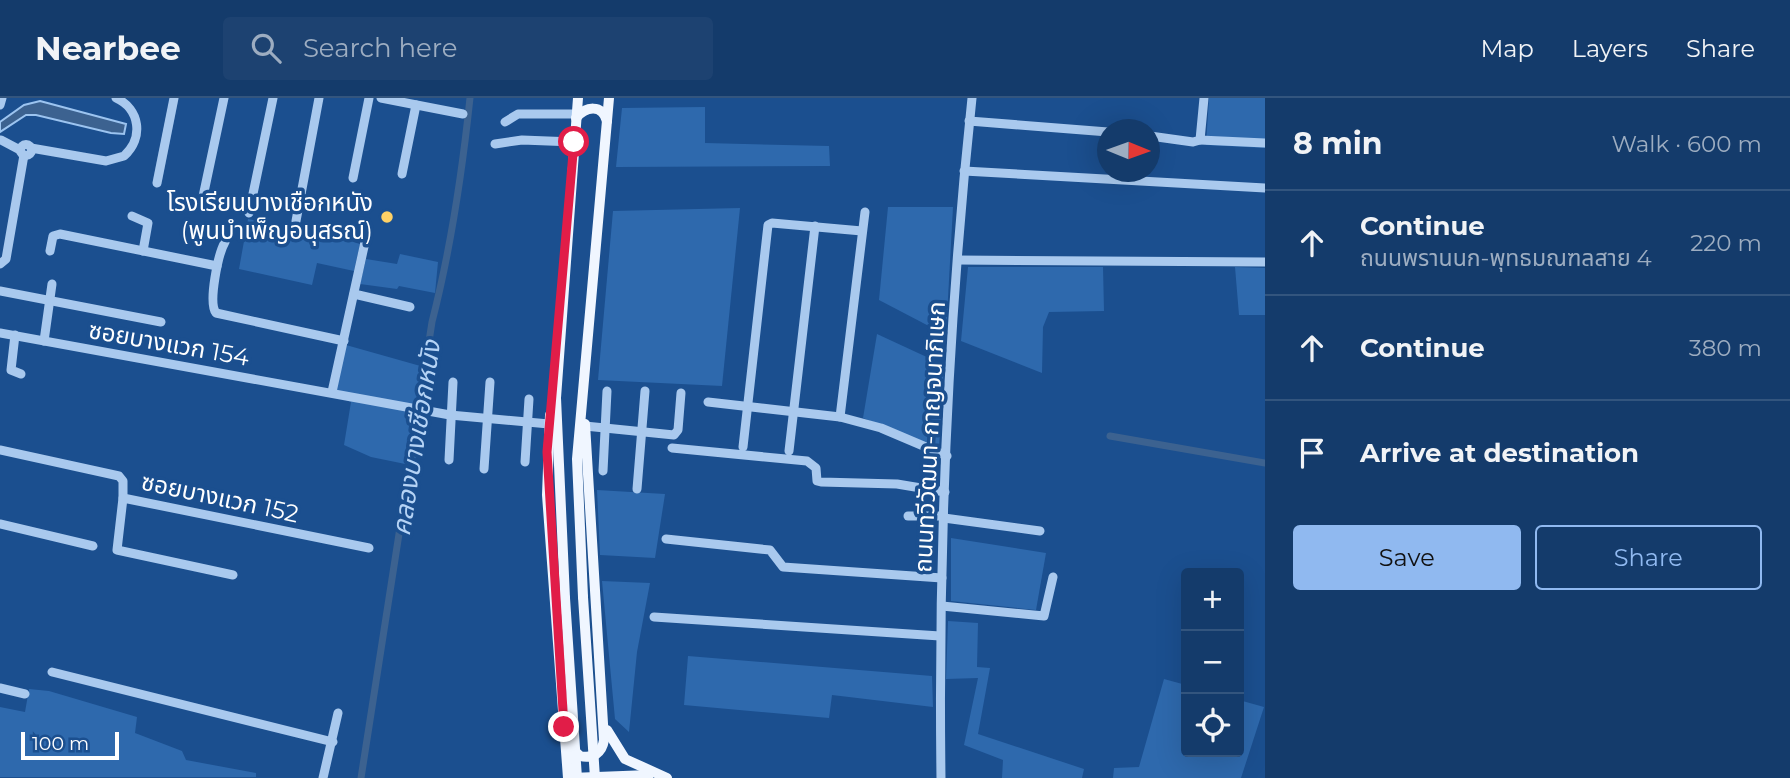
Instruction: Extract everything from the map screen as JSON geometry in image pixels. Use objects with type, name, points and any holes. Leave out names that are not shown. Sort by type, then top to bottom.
[{"type":"main road","points":[[578,98],[549,424],[547,495],[564,733],[570,778],[664,776]]},
{"type":"main road","points":[[596,778],[576,470],[608,98]]},
{"type":"main road","points":[[577,116],[587,109],[596,108],[604,113],[607,121]]},
{"type":"main road","points":[[557,353],[556,444],[577,778]]},
{"type":"main road","points":[[564,733],[578,754],[587,757],[596,754],[604,743],[584,385]]},
{"type":"main road","points":[[602,707],[607,732],[621,755],[635,766],[664,776]]},
{"type":"street","points":[[0,105],[2,98]]},
{"type":"street","points":[[0,139],[25,151],[106,161],[124,156],[135,141],[137,126],[130,107],[116,98]]},
{"type":"street","points":[[157,183],[174,98]]},
{"type":"street","points":[[201,206],[224,98]]},
{"type":"street","points":[[249,213],[272,98]]},
{"type":"street","points":[[296,221],[319,98]]},
{"type":"street","points":[[353,178],[369,98]]},
{"type":"street","points":[[381,98],[463,114]]},
{"type":"street","name":"ถนนทวีวัฒนา-กาญจนาภิเษก","points":[[941,778],[940,636],[945,492],[964,171],[972,98]]},
{"type":"street","points":[[1200,140],[1204,130],[1204,98]]},
{"type":"street","points":[[402,174],[416,105]]},
{"type":"street","points":[[505,122],[518,114],[577,116]]},
{"type":"street","points":[[969,121],[1097,131]]},
{"type":"street","points":[[1160,137],[1193,142],[1265,143]]},
{"type":"street","points":[[495,144],[522,140],[574,142]]},
{"type":"street","points":[[0,264],[6,259],[25,151]]},
{"type":"street","points":[[964,171],[1265,188]]},
{"type":"street","points":[[840,417],[865,212]]},
{"type":"street","points":[[132,216],[148,223],[143,251]]},
{"type":"street","points":[[743,447],[768,225],[815,226],[862,232]]},
{"type":"street","points":[[789,452],[815,226]]},
{"type":"street","points":[[332,392],[367,233]]},
{"type":"street","points":[[50,251],[53,236],[60,234],[217,266]]},
{"type":"street","points":[[225,242],[217,266],[212,306],[216,313],[344,341]]},
{"type":"street","points":[[958,260],[1265,262]]},
{"type":"street","points":[[44,341],[52,284]]},
{"type":"street","points":[[0,290],[161,322]]},
{"type":"street","points":[[354,294],[410,307]]},
{"type":"street","name":"ซอยบางแวก 154","points":[[0,333],[450,415],[549,424]]},
{"type":"street","points":[[15,335],[11,370],[21,374]]},
{"type":"street","points":[[449,460],[453,382]]},
{"type":"street","points":[[484,469],[490,382]]},
{"type":"street","points":[[603,471],[607,391]]},
{"type":"street","points":[[637,489],[645,391]]},
{"type":"street","points":[[585,426],[642,433],[677,433],[681,393]]},
{"type":"street","points":[[525,462],[529,399]]},
{"type":"street","points":[[708,402],[840,417],[881,428],[947,456]]},
{"type":"street","points":[[672,448],[807,461],[816,468],[817,481],[821,482],[897,484],[945,492]]},
{"type":"street","name":"ซอยบางแวก 152","points":[[0,450],[119,476],[123,481],[123,498],[369,548]]},
{"type":"street","points":[[123,498],[117,550],[233,575]]},
{"type":"street","points":[[908,516],[944,517],[1040,531]]},
{"type":"street","points":[[0,524],[93,546]]},
{"type":"street","points":[[666,539],[770,550],[783,567],[942,578]]},
{"type":"street","points":[[942,606],[1044,616],[1053,577]]},
{"type":"street","points":[[654,617],[940,636]]},
{"type":"street","points":[[52,671],[333,742]]},
{"type":"street","points":[[0,688],[25,694]]},
{"type":"street","points":[[323,778],[338,713]]},
{"type":"shaded area","points":[[1209,98],[1265,98],[1265,148],[1206,145]]},
{"type":"shaded area","points":[[40,101],[126,124],[124,134],[36,115],[26,115],[0,132],[0,122],[24,105]]},
{"type":"shaded area","points":[[705,107],[705,143],[829,146],[830,166],[616,167],[622,108]]},
{"type":"shaded area","points":[[888,207],[953,207],[946,335],[879,300]]},
{"type":"shaded area","points":[[740,208],[722,386],[598,380],[613,211]]},
{"type":"shaded area","points":[[248,219],[321,232],[360,244],[354,271],[317,263],[312,285],[239,269]]},
{"type":"shaded area","points":[[400,254],[438,262],[435,293],[399,286],[397,289],[360,284],[366,259],[397,264]]},
{"type":"shaded area","points":[[968,267],[1103,267],[1104,311],[1049,312],[1043,327],[1042,373],[961,341]]},
{"type":"shaded area","points":[[1235,267],[1265,268],[1265,315],[1239,315]]},
{"type":"shaded area","points":[[877,334],[944,365],[939,448],[863,418]]},
{"type":"shaded area","points":[[346,345],[424,367],[415,466],[371,457],[344,445],[351,402],[332,395]]},
{"type":"shaded area","points":[[597,490],[665,494],[655,558],[600,555]]},
{"type":"shaded area","points":[[951,538],[1046,553],[1036,610],[951,601]]},
{"type":"shaded area","points":[[602,581],[650,583],[637,652],[629,732],[615,719]]},
{"type":"shaded area","points":[[948,621],[978,623],[977,667],[990,668],[978,734],[1084,769],[1082,778],[1002,778],[1003,760],[964,745],[978,678],[946,679]]},
{"type":"shaded area","points":[[688,656],[932,676],[933,707],[832,695],[829,718],[684,705]]},
{"type":"shaded area","points":[[1164,679],[1181,684],[1181,757],[1244,757],[1244,701],[1264,707],[1241,778],[1113,778],[1114,768],[1139,767]]},
{"type":"shaded area","points":[[29,689],[49,691],[137,717],[135,733],[182,751],[186,760],[256,773],[256,777],[0,777],[0,707],[25,712]]},
{"type":"waterway","name":"คลองบางเชือกหนัง","points":[[361,778],[432,322],[455,211],[470,98]]},
{"type":"waterway","points":[[1110,436],[1265,463]]},
{"type":"place","name":"โรงเรียนบางเชือกหนัง (พูนบำเพ็ญอนุสรณ์)","points":[[387,217]]},
{"type":"route","points":[[564,727],[547,495],[547,452],[574,142]]}]
